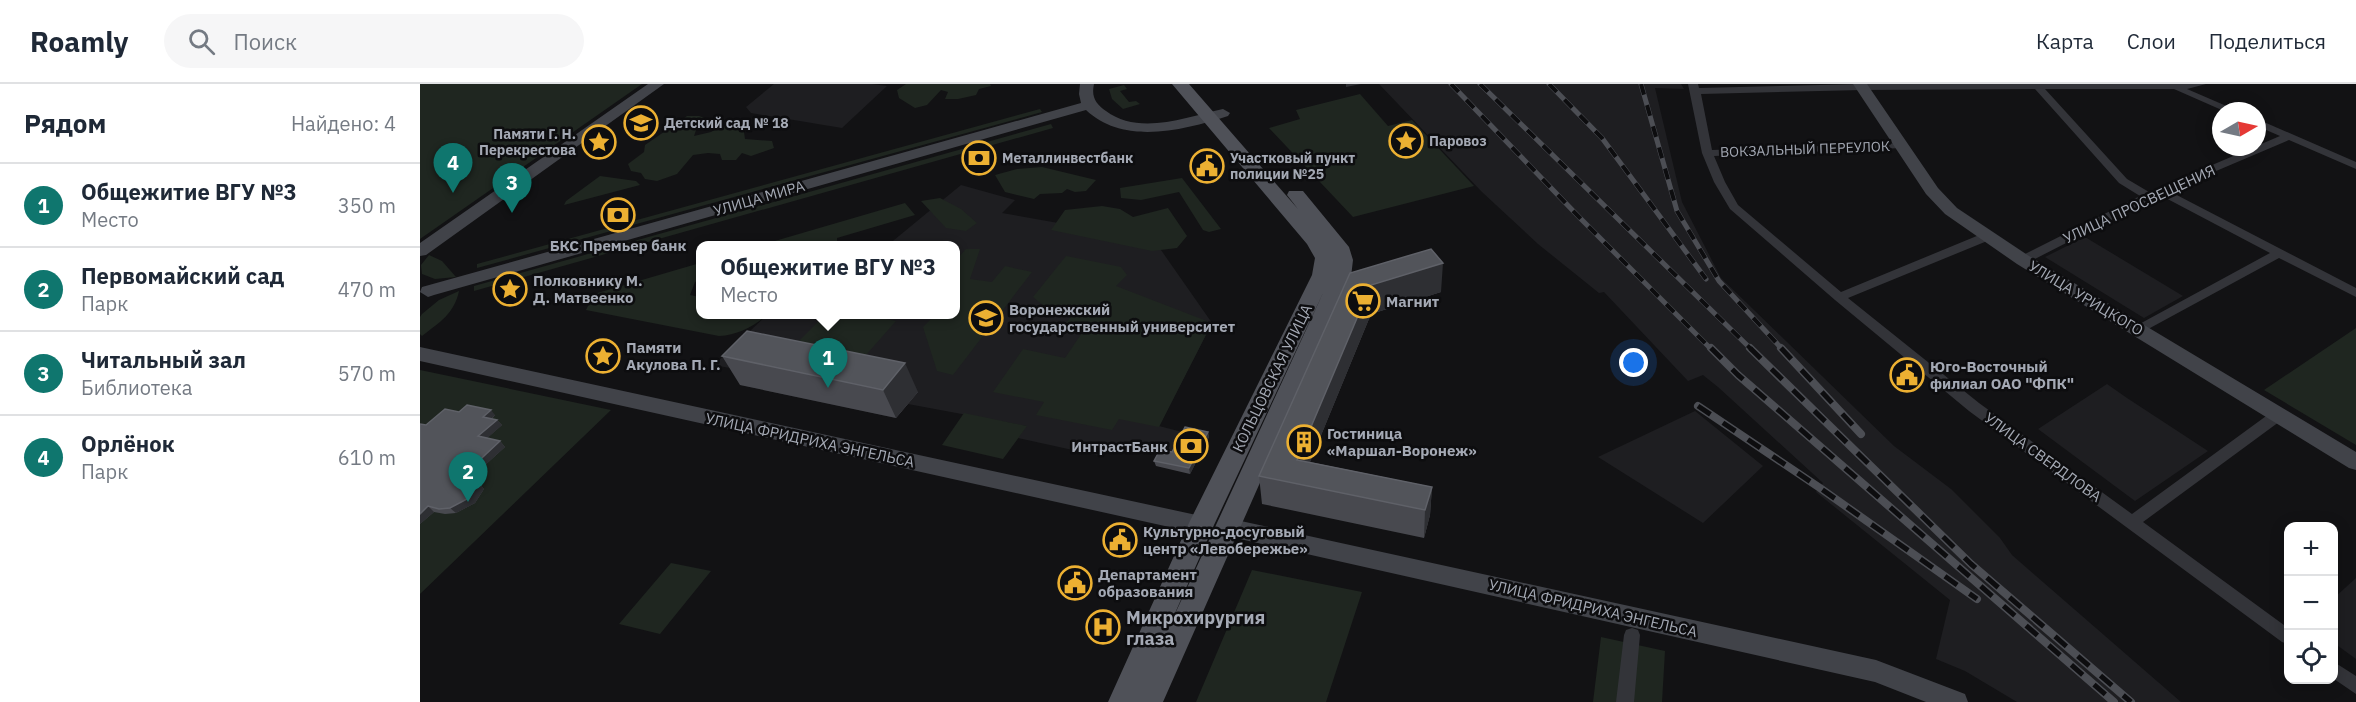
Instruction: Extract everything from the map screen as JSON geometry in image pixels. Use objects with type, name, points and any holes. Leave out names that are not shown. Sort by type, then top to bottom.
[{"type":"main road","name":"КОЛЬЦОВСКАЯ УЛИЦА","points":[[1122,702],[1341,277],[1343,260],[1340,247],[1332,235],[1216,116],[1180,84]]},
{"type":"main road","name":"КОЛЬЦОВСКАЯ УЛИЦА","points":[[1197,84],[1216,116]]},
{"type":"main road","name":"КОЛЬЦОВСКАЯ УЛИЦА","points":[[1149,702],[1214,526]]},
{"type":"street","points":[[420,251],[657,84]]},
{"type":"street","points":[[1087,84],[1085,88],[1089,105],[1110,121],[1128,125],[1166,126],[1216,116]]},
{"type":"street","points":[[1695,88],[2201,84]]},
{"type":"street","points":[[2036,85],[2123,181],[2148,196]]},
{"type":"street","points":[[2169,85],[2212,103]]},
{"type":"street","name":"УЛИЦА УРИЦКОГО","points":[[1861,86],[1932,191],[1945,204],[2023,260],[2356,462]]},
{"type":"street","name":"УЛИЦА СВЕРДЛОВА","points":[[1695,88],[1702,135],[1724,192],[1734,207],[1839,297],[1974,406],[2284,633]]},
{"type":"street","name":"УЛИЦА МИРА","points":[[423,293],[1089,105]]},
{"type":"street","points":[[2266,126],[2356,166]]},
{"type":"street","name":"УЛИЦА ПРОСВЕЩЕНИЯ","points":[[2023,260],[2148,196],[2289,136]]},
{"type":"street","name":"ВОКЗАЛЬНЫЙ ПЕРЕУЛОК","points":[[1709,153],[1902,145]]},
{"type":"street","points":[[2161,191],[2356,293]]},
{"type":"street","points":[[1839,297],[1988,236]]},
{"type":"street","points":[[2139,330],[2279,253]]},
{"type":"street","name":"УЛИЦА ФРИДРИХА ЭНГЕЛЬСА","points":[[420,354],[1876,671],[1956,702]]},
{"type":"street","points":[[2132,522],[2278,415]]},
{"type":"street","points":[[1625,702],[1632,635]]},
{"type":"street","points":[[2338,672],[2356,686]]},
{"type":"shaded area","points":[[420,84],[642,84],[420,239]]},
{"type":"shaded area","points":[[774,84],[887,86],[842,128],[751,113],[746,107]]},
{"type":"shaded area","points":[[906,84],[990,84],[991,86],[979,89],[976,95],[958,99],[945,99],[948,92],[941,90],[927,105],[915,108],[899,98],[897,90]]},
{"type":"shaded area","points":[[1379,84],[1681,84],[1684,89],[1655,88],[1682,202],[1721,278],[1894,446],[1951,489],[2000,538],[2012,555],[2181,702],[2017,702],[1965,671],[1936,659],[1950,600],[1816,492],[1823,483],[1718,387],[1703,375],[1688,381],[1604,292],[1599,293],[1538,244],[1482,192]]},
{"type":"shaded area","points":[[1124,85],[1127,89],[1120,91],[1129,102],[1136,101],[1140,104],[1123,109],[1112,99],[1109,89]]},
{"type":"shaded area","points":[[1360,94],[1388,126],[1412,120],[1474,186],[1353,217],[1269,128],[1300,119],[1296,110]]},
{"type":"shaded area","points":[[1040,109],[1042,112],[477,268],[477,264]]},
{"type":"shaded area","points":[[687,116],[699,116],[710,120],[696,130],[694,136],[711,132],[731,121],[750,125],[744,132],[745,139],[772,141],[774,148],[751,156],[742,153],[736,160],[722,160],[720,154],[693,155],[677,174],[657,181],[645,179],[641,173],[631,171],[628,164],[644,152],[645,145]]},
{"type":"shaded area","points":[[1051,124],[1053,128],[474,291],[474,286]]},
{"type":"shaded area","points":[[1042,167],[1096,180],[1086,191],[1075,192],[1067,189],[1062,193],[1040,194],[1034,199],[1005,192],[995,175],[1017,169]]},
{"type":"shaded area","points":[[600,176],[636,181],[640,185],[564,205],[566,201]]},
{"type":"shaded area","points":[[1182,178],[1221,229],[1209,232],[1203,230],[1179,192],[1141,200],[1121,198],[1120,188]]},
{"type":"shaded area","name":"Воронежский государственный университет","points":[[961,185],[1015,200],[1002,213],[1154,240],[1212,323],[1159,426],[1186,433],[1173,457],[1107,444],[1100,456],[1018,438],[1026,426],[908,404],[896,418],[740,385],[751,372],[714,365],[763,319],[960,319],[960,241],[893,241]]},
{"type":"shaded area","points":[[940,198],[961,209],[977,223],[966,231],[946,228],[921,201]]},
{"type":"shaded area","points":[[905,203],[915,215],[837,238],[837,241],[775,241]]},
{"type":"shaded area","points":[[1102,206],[1120,209],[1133,217],[1168,208],[1187,236],[1177,248],[1152,251],[1051,230],[1065,210]]},
{"type":"shaded area","points":[[2085,237],[2183,296],[2144,318],[2045,257]]},
{"type":"shaded area","points":[[966,249],[980,249],[970,279],[992,282],[1005,266],[1032,272],[953,375],[937,371],[923,327],[931,319],[960,319],[960,256]]},
{"type":"shaded area","points":[[429,255],[442,261],[456,277],[435,279],[422,274],[421,265]]},
{"type":"shaded area","points":[[1066,256],[1121,267],[1127,275],[1116,286],[1212,323],[1159,427],[1119,419],[1112,430],[1036,415],[1044,402],[993,392],[1023,349],[1065,358],[1082,333],[1062,329],[1074,312],[1044,306],[1033,297]]},
{"type":"shaded area","points":[[696,264],[696,282],[690,295],[696,296],[696,319],[762,319],[744,330],[719,336],[586,310],[594,294]]},
{"type":"shaded area","points":[[459,291],[450,312],[422,336],[420,317],[422,314],[439,300]]},
{"type":"shaded area","points":[[821,319],[896,321],[858,364],[789,351]]},
{"type":"shaded area","points":[[2356,328],[2356,445],[2264,390]]},
{"type":"shaded area","points":[[420,370],[611,410],[420,594]]},
{"type":"shaded area","points":[[2107,384],[2208,451],[2135,501],[2038,429]]},
{"type":"shaded area","points":[[1695,411],[1763,466],[1703,523],[1598,457]]},
{"type":"shaded area","points":[[964,413],[1027,426],[1003,459],[942,445]]},
{"type":"shaded area","points":[[671,563],[711,571],[660,634],[619,624]]},
{"type":"shaded area","points":[[1252,570],[1362,592],[1326,702],[1196,702]]},
{"type":"shaded area","points":[[2356,578],[2356,659],[2338,646],[2338,594]]},
{"type":"shaded area","points":[[1601,637],[1665,651],[1662,702],[1593,702]]},
{"type":"building","points":[[1431,249],[1443,263],[1371,285],[1297,460],[1432,487],[1425,510],[1259,476],[1350,273]]},
{"type":"building","points":[[747,331],[905,363],[883,390],[722,356]]},
{"type":"building","points":[[467,405],[491,410],[483,417],[497,420],[478,436],[500,441],[468,471],[479,483],[469,498],[450,508],[439,509],[428,506],[420,514],[420,424],[426,425],[445,409],[459,412]]},
{"type":"building","name":"ИнтрастБанк","points":[[1185,427],[1208,432],[1189,468],[1154,461],[1160,450],[1172,452]]},
{"type":"railway","points":[[1451,84],[1712,350]]},
{"type":"railway","points":[[1480,84],[1752,350]]},
{"type":"railway","points":[[1549,84],[1602,138],[1706,279]]},
{"type":"railway","points":[[1641,84],[1677,211],[1719,281],[1783,350]]},
{"type":"railway","points":[[1711,348],[1738,375],[2114,702]]},
{"type":"railway","points":[[1750,348],[1971,564],[2131,702]]},
{"type":"railway","points":[[1781,348],[1861,434]]},
{"type":"railway","points":[[1698,406],[1820,488],[1977,599]]},
{"type":"place","name":"Детский сад № 18","points":[[641,123]]},
{"type":"place","name":"Паровоз","points":[[1406,141]]},
{"type":"place","name":"Памяти Г. Н. Перекрестова","points":[[599,142]]},
{"type":"place","name":"Металлинвестбанк","points":[[979,158]]},
{"type":"place","name":"Участковый пункт полиции №25","points":[[1207,166]]},
{"type":"place","name":"Орлёнок","points":[[453,193]]},
{"type":"place","name":"Читальный зал","points":[[512,213]]},
{"type":"place","name":"БКС Премьер банк","points":[[618,215]]},
{"type":"place","name":"Полковнику М. Д. Матвеенко","points":[[510,289]]},
{"type":"place","name":"Магнит","points":[[1363,301]]},
{"type":"place","name":"Воронежский государственный университет","points":[[986,318]]},
{"type":"place","name":"Памяти Акулова П. Г.","points":[[603,356]]},
{"type":"place","name":"Юго-Восточный филиал ОАО \"ФПК\"","points":[[1907,375]]},
{"type":"place","name":"Общежитие ВГУ №3","points":[[828,388]]},
{"type":"place","name":"Гостиница «Маршал-Воронеж»","points":[[1304,442]]},
{"type":"place","name":"ИнтрастБанк","points":[[1191,446]]},
{"type":"place","name":"Первомайский сад","points":[[468,502]]},
{"type":"place","name":"Культурно-досуговый центр «Левобережье»","points":[[1120,540]]},
{"type":"place","name":"Департамент образования","points":[[1075,583]]},
{"type":"place","name":"Микрохирургия глаза","points":[[1103,627]]}]
